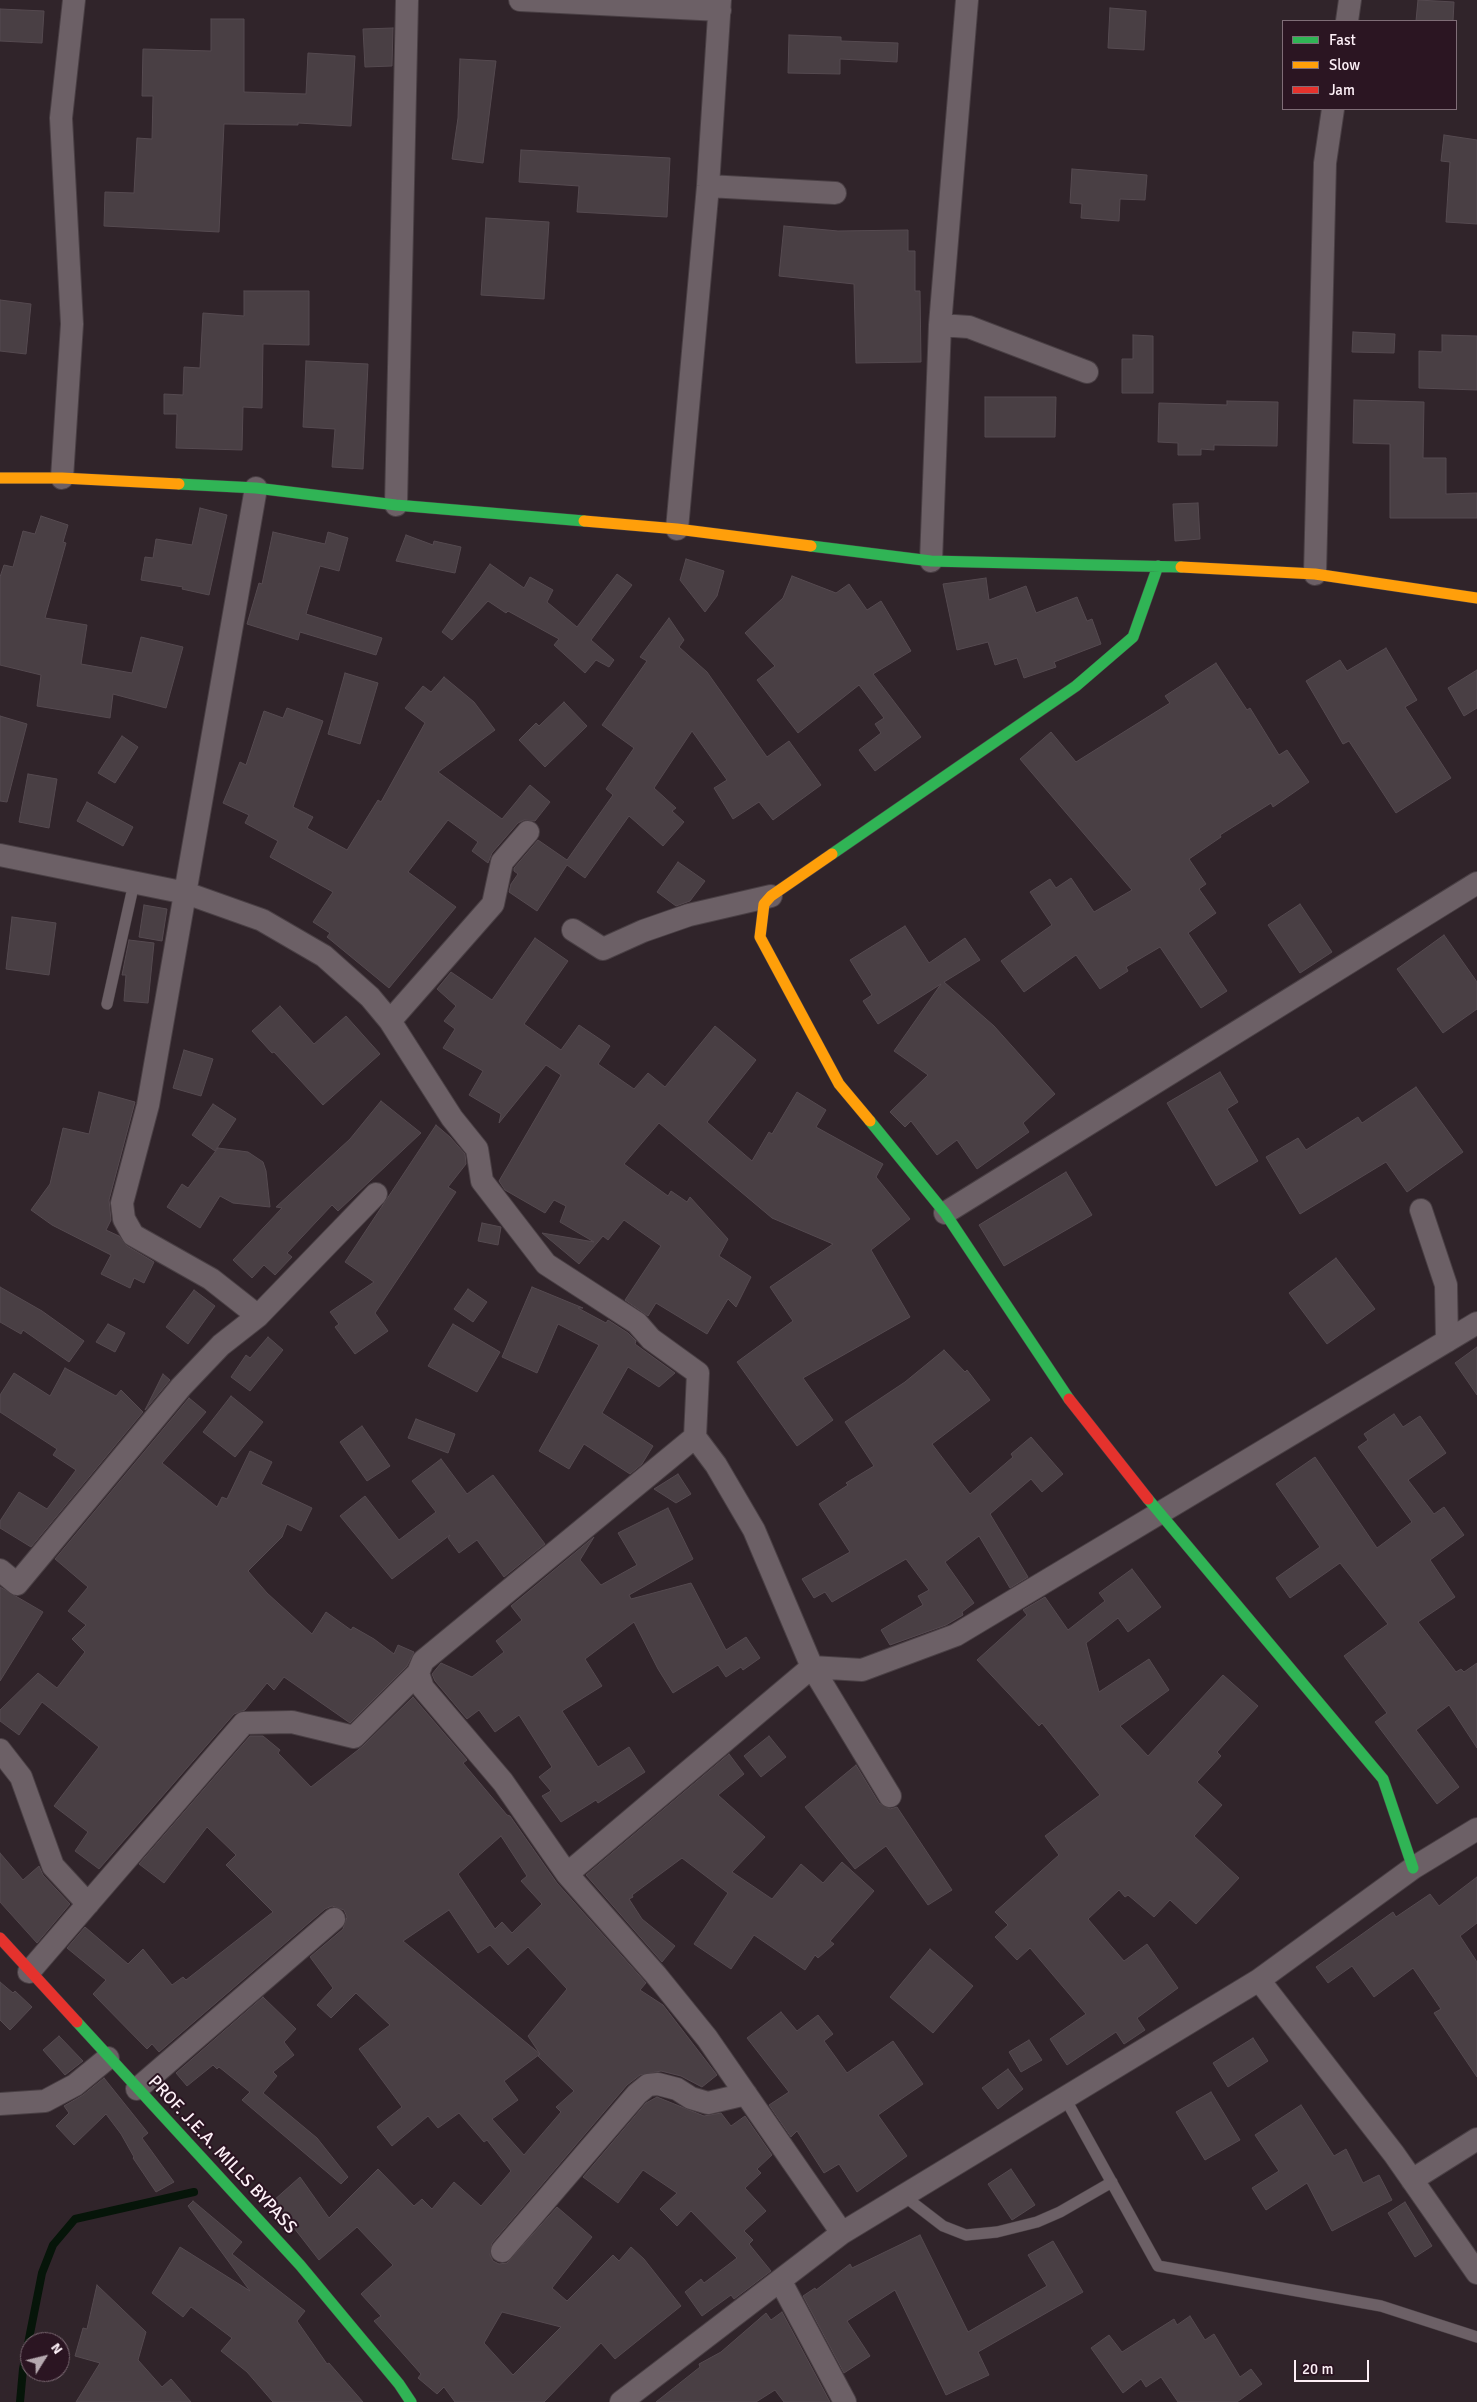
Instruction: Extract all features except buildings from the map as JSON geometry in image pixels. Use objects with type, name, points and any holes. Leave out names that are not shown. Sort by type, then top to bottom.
[{"type":"street","points":[[62,478],[72,324],[61,118],[74,0]]},
{"type":"street","points":[[396,505],[407,0]]},
{"type":"street","points":[[520,0],[720,5],[708,186],[677,529]]},
{"type":"street","points":[[932,561],[940,325],[966,0]]},
{"type":"street","points":[[1347,20],[1350,0]]},
{"type":"street","points":[[1315,574],[1325,163],[1333,110]]},
{"type":"street","points":[[708,186],[835,193]]},
{"type":"street","points":[[940,325],[969,327],[1087,372]]},
{"type":"street","points":[[0,478],[62,478],[256,488],[396,505],[677,529],[932,561],[1158,566],[1315,574],[1477,598]]},
{"type":"street","points":[[256,488],[148,1105],[122,1203],[124,1219],[133,1235],[211,1279],[258,1316]]},
{"type":"street","points":[[1158,566],[1133,637],[1076,686],[771,896],[764,904],[760,937],[840,1084],[945,1213],[1075,1409],[1159,1513],[1383,1779],[1413,1868]]},
{"type":"street","points":[[390,1021],[493,904],[502,862],[528,832]]},
{"type":"street","points":[[0,855],[186,893],[262,920],[324,956],[370,997],[390,1021],[452,1118],[477,1149],[482,1181],[546,1264],[637,1323],[651,1339],[698,1373],[695,1438],[716,1465],[754,1530],[812,1667],[890,1796]]},
{"type":"street","points":[[945,1213],[1477,883]]},
{"type":"street","points":[[573,930],[603,949],[643,931],[689,915],[771,896]]},
{"type":"street","points":[[0,1570],[18,1584],[181,1387],[221,1345],[258,1316],[376,1194]]},
{"type":"street","points":[[1422,1210],[1446,1285],[1447,1342]]},
{"type":"street","points":[[566,1874],[812,1667],[862,1670],[956,1635],[1477,1323]]},
{"type":"street","points":[[29,1972],[244,1724],[292,1722],[354,1737],[418,1673],[423,1660],[695,1438]]},
{"type":"street","points":[[418,1673],[423,1688],[503,1782],[566,1874],[656,1976],[707,2038],[842,2233]]},
{"type":"street","points":[[0,1750],[21,1777],[53,1866],[88,1904]]},
{"type":"street","points":[[621,2402],[781,2282],[842,2233],[1259,1980],[1413,1868],[1477,1828]]},
{"type":"street","points":[[137,2089],[334,1920]]},
{"type":"street","name":"PROF. J.E.A. MILLS BYPASS","points":[[0,1938],[29,1972],[300,2265],[399,2384],[411,2402]]},
{"type":"street","points":[[1259,1980],[1412,2180],[1477,2273]]},
{"type":"street","points":[[0,2104],[45,2101],[75,2085],[108,2058]]},
{"type":"street","points":[[502,2251],[637,2094],[648,2085],[658,2084],[708,2103],[746,2094]]},
{"type":"street","points":[[1412,2180],[1477,2139]]},
{"type":"street","points":[[781,2282],[845,2402]]},
{"type":"lane","points":[[107,1004],[134,883]]},
{"type":"lane","points":[[1065,2098],[1158,2266],[1381,2306],[1477,2337]]},
{"type":"lane","points":[[904,2196],[943,2226],[966,2235],[997,2232],[1036,2222],[1060,2212],[1112,2182]]},
{"type":"waterway","points":[[20,2402],[23,2369],[42,2273],[53,2245],[75,2219],[194,2192]]},
{"type":"traffic: fast","points":[[179,484],[256,488],[396,505],[584,521]]},
{"type":"traffic: fast","points":[[811,546],[931,561],[1181,567]]},
{"type":"traffic: fast","points":[[832,854],[1076,686],[1133,637],[1158,566]]},
{"type":"traffic: fast","points":[[870,1121],[945,1213],[1069,1399]]},
{"type":"traffic: fast","points":[[1148,1499],[1383,1779],[1413,1868]]},
{"type":"traffic: fast","points":[[77,2022],[300,2265],[399,2384],[411,2402]]},
{"type":"traffic: slow","points":[[0,478],[62,478],[179,484]]},
{"type":"traffic: slow","points":[[584,521],[677,529],[811,546]]},
{"type":"traffic: slow","points":[[1181,567],[1315,574],[1477,598]]},
{"type":"traffic: slow","points":[[832,854],[771,896],[764,904],[760,937],[839,1084],[870,1121]]},
{"type":"traffic: jam","points":[[1069,1399],[1148,1499]]},
{"type":"traffic: jam","points":[[0,1938],[77,2022]]}]
